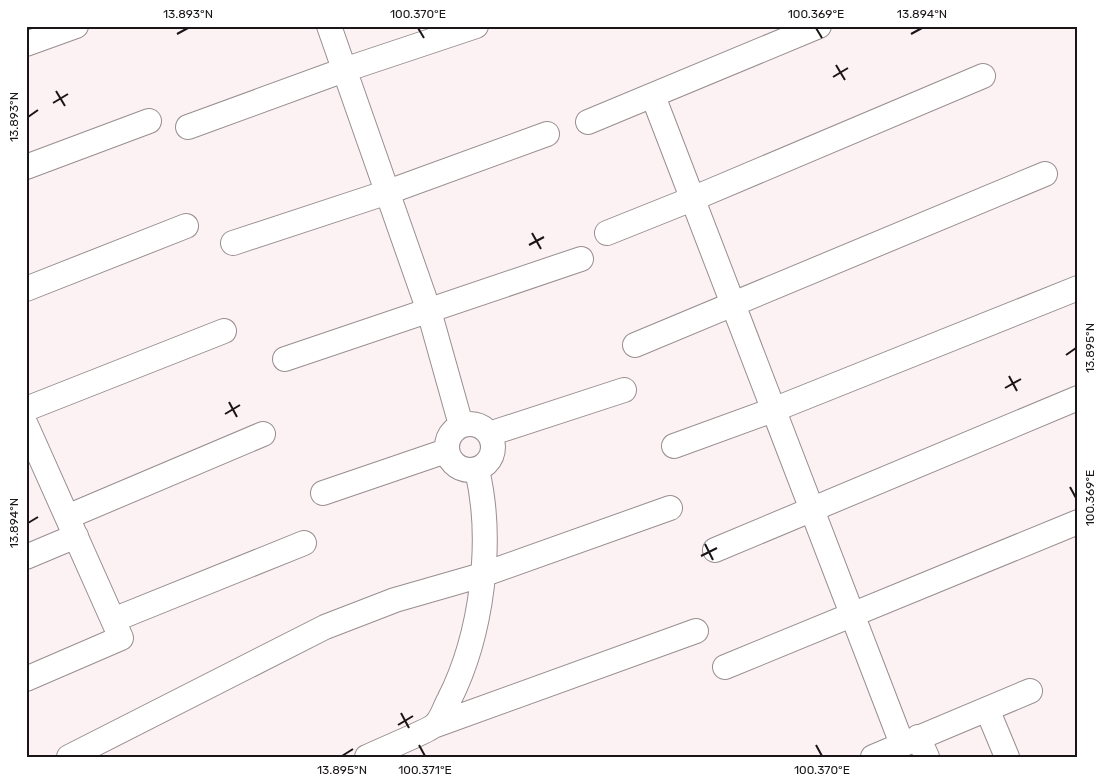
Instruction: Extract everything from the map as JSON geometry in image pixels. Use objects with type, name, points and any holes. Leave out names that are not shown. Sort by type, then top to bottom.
[{"type":"street","points":[[26,44],[76,26]]},
{"type":"street","points":[[329,26],[429,311],[461,425]]},
{"type":"street","points":[[188,127],[344,70],[476,26]]},
{"type":"street","points":[[588,122],[819,26]]},
{"type":"street","points":[[607,233],[983,76]]},
{"type":"street","points":[[652,96],[852,614],[916,746]]},
{"type":"street","points":[[26,167],[148,121]]},
{"type":"street","points":[[233,243],[388,192],[547,134]]},
{"type":"street","points":[[635,345],[1045,174]]},
{"type":"street","points":[[26,289],[186,226]]},
{"type":"street","points":[[285,359],[581,259]]},
{"type":"street","points":[[674,446],[773,410],[1078,288]]},
{"type":"street","points":[[26,679],[121,638],[27,424],[224,331]]},
{"type":"street","points":[[489,434],[624,390]]},
{"type":"street","points":[[715,550],[1078,398]]},
{"type":"street","points":[[461,425],[478,425],[489,434],[493,443],[493,451],[486,464],[477,470],[467,471],[457,467],[450,460],[446,450],[447,440],[452,431],[461,425]]},
{"type":"street","points":[[26,557],[71,526],[263,434]]},
{"type":"street","points":[[323,493],[446,450]]},
{"type":"street","points":[[436,725],[462,675],[473,638],[482,575],[486,517],[477,470]]},
{"type":"street","points":[[69,757],[325,627],[395,600],[482,575],[670,508]]},
{"type":"street","points":[[725,667],[1078,522]]},
{"type":"street","points":[[113,620],[304,543]]},
{"type":"street","points":[[367,757],[436,725],[696,631]]},
{"type":"street","points":[[873,757],[916,746],[987,709],[1030,690]]},
{"type":"street","points":[[987,709],[1007,757]]}]
